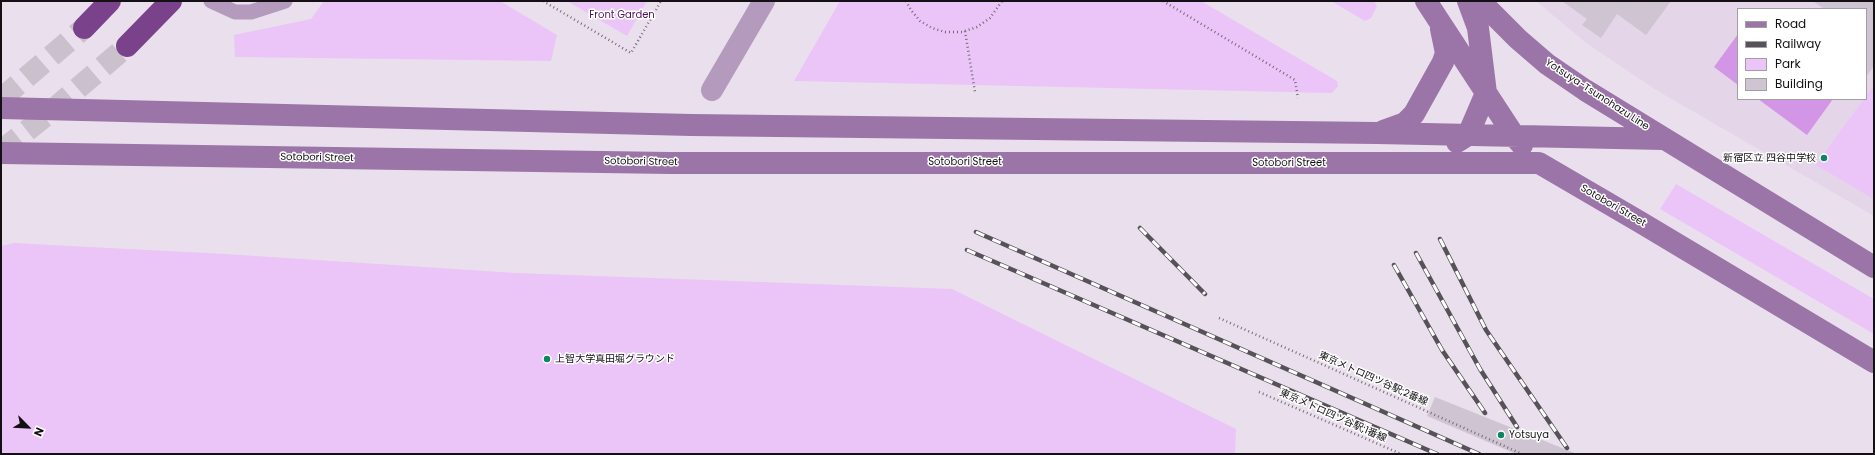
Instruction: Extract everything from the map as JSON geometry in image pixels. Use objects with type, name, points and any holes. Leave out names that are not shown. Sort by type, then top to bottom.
[{"type":"highway","points":[[84,28],[110,1]]},
{"type":"highway","points":[[126,46],[171,1]]},
{"type":"main road","points":[[1426,1],[1515,137],[1539,164]]},
{"type":"main road","points":[[1424,162],[1468,135],[1486,93],[1478,28],[1468,1]]},
{"type":"main road","name":"Yotsuya-Tsunohazu Line","points":[[1480,1],[1518,39],[1547,64],[1663,139]]},
{"type":"main road","points":[[1377,133],[1405,123],[1414,114],[1443,62],[1446,53],[1440,22]]},
{"type":"main road","points":[[1,108],[691,125],[1377,133],[1663,139],[1874,267]]},
{"type":"main road","name":"Sotobori Street","points":[[1,153],[669,163],[1424,162],[1539,164],[1640,222],[1874,362]]},
{"type":"street","points":[[712,90],[764,1]]},
{"type":"lane","points":[[210,1],[235,12],[251,12],[286,1]]},
{"type":"path","points":[[543,1],[631,53],[661,1]]},
{"type":"path","points":[[906,1],[911,10],[920,20],[932,28],[945,32],[965,31],[977,27],[990,18],[1002,1]]},
{"type":"path","points":[[1163,1],[1295,80],[1298,98]]},
{"type":"path","points":[[965,31],[975,92]]},
{"type":"path","name":"東京メトロ四ツ谷駅;2番線","points":[[1219,318],[1522,454]]},
{"type":"path","name":"東京メトロ四ツ谷駅;1番線","points":[[1259,392],[1401,454]]},
{"type":"shaded area","name":"新宿区立 四谷中学校","points":[[1536,1],[1874,1],[1874,216],[1656,90],[1586,43]]},
{"type":"shaded area","points":[[1737,35],[1737,84],[1714,67]]},
{"type":"shaded area","points":[[1759,100],[1832,100],[1807,135]]},
{"type":"green space","points":[[324,1],[500,1],[557,35],[551,61],[235,57],[234,35],[311,19]]},
{"type":"green space","name":"Front Garden","points":[[567,1],[647,1],[627,36]]},
{"type":"green space","points":[[840,1],[1201,1],[1337,81],[1338,86],[1332,93],[794,81]]},
{"type":"green space","points":[[1331,1],[1374,1],[1377,6],[1371,18],[1365,21]]},
{"type":"green space","points":[[1874,85],[1874,199],[1816,165],[1863,100],[1867,100],[1867,95]]},
{"type":"green space","points":[[1676,184],[1874,299],[1874,334],[1660,209]]},
{"type":"green space","name":"上智大学真田堀グラウンド","points":[[14,243],[225,254],[516,273],[952,289],[1236,429],[1235,454],[1,454],[1,246]]},
{"type":"building","points":[[1562,1],[1671,1],[1646,35],[1617,14],[1601,38],[1582,25],[1587,19]]},
{"type":"building","points":[[1813,1],[1874,1],[1874,66],[1867,76],[1867,8],[1823,8]]},
{"type":"building","name":"Yotsuya","points":[[1435,397],[1577,454],[1516,454],[1427,416]]},
{"type":"tunnel","points":[[1,99],[84,28]]},
{"type":"tunnel","points":[[1,151],[48,114],[127,46]]},
{"type":"railway","points":[[1140,228],[1205,294]]},
{"type":"railway","points":[[976,232],[1479,454]]},
{"type":"railway","points":[[1440,239],[1486,330],[1567,448]]},
{"type":"railway","points":[[967,250],[1437,454]]},
{"type":"railway","points":[[1416,253],[1480,369],[1517,427]]},
{"type":"railway","points":[[1394,265],[1442,350],[1485,413]]},
{"type":"place","name":"新宿区立 四谷中学校","points":[[1824,158]]},
{"type":"place","name":"上智大学真田堀グラウンド","points":[[547,359]]},
{"type":"place","name":"Yotsuya","points":[[1501,435]]}]
